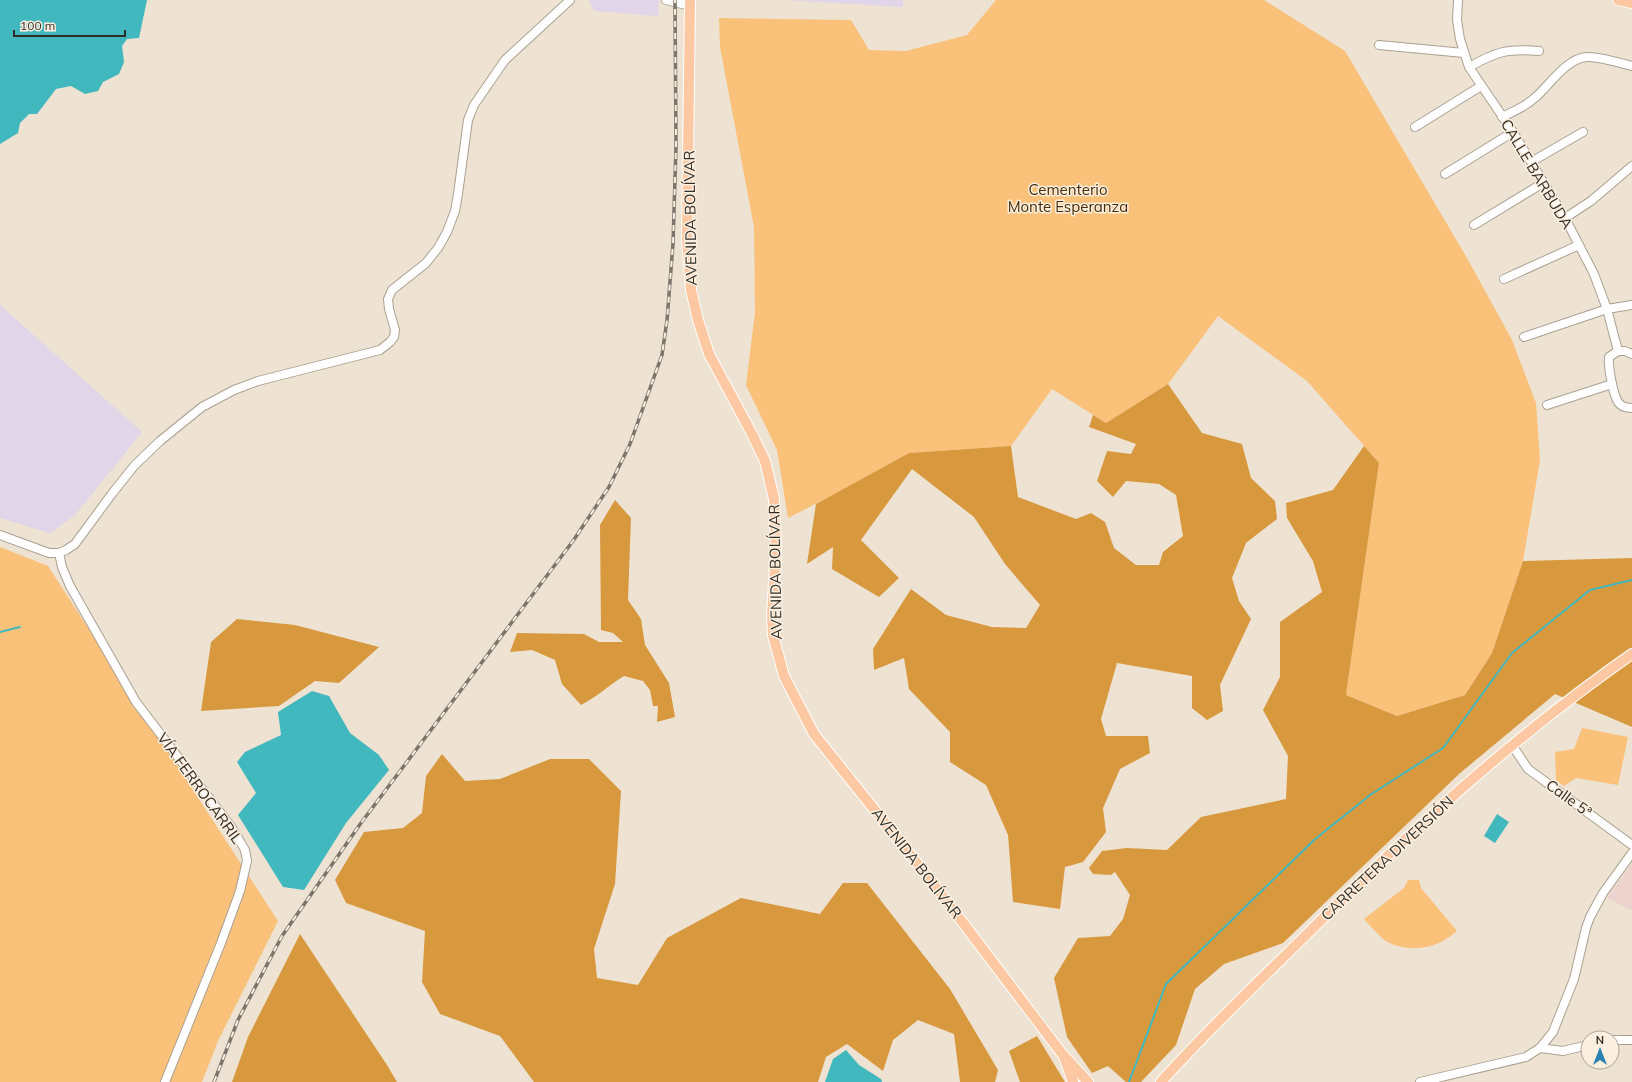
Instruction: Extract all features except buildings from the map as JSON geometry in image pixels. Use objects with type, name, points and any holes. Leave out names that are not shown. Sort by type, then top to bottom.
[{"type":"main road","points":[[1618,0],[1632,3]]},
{"type":"main road","name":"AVENIDA BOLÍVAR","points":[[690,3],[687,239],[691,290],[698,320],[709,354],[765,461],[774,499],[776,550],[772,616],[773,635],[784,676],[814,734],[929,878],[1063,1055],[1088,1082]]},
{"type":"main road","name":"CARRETERA DIVERSIÓN","points":[[1161,1082],[1199,1041],[1349,892],[1428,818],[1512,745],[1586,686],[1632,654]]},
{"type":"main road","points":[[1063,1055],[1073,1082]]},
{"type":"street","points":[[0,535],[40,551],[59,553],[66,550],[75,544],[111,494],[134,466],[160,441],[202,407],[234,390],[258,381],[380,350],[390,342],[394,337],[395,330],[388,309],[388,299],[392,290],[426,263],[438,248],[447,232],[455,211],[465,133],[474,105],[505,60],[570,0]]},
{"type":"street","points":[[666,0],[690,3]]},
{"type":"street","name":"CALLE BARBUDA","points":[[1455,1],[1457,20],[1464,53],[1469,67],[1513,132],[1565,218],[1594,274],[1607,309],[1618,351]]},
{"type":"street","points":[[1379,45],[1464,53]]},
{"type":"street","points":[[1469,67],[1490,55],[1513,49],[1539,51]]},
{"type":"street","points":[[1502,117],[1524,107],[1538,96],[1571,63],[1579,58],[1588,57],[1632,66]]},
{"type":"street","points":[[1415,127],[1481,86]]},
{"type":"street","points":[[1445,174],[1513,132]]},
{"type":"street","points":[[1531,162],[1583,132]]},
{"type":"street","points":[[1565,218],[1591,201],[1632,166]]},
{"type":"street","points":[[1474,225],[1543,183]]},
{"type":"street","points":[[1504,279],[1579,245]]},
{"type":"street","points":[[1524,337],[1607,309],[1632,305]]},
{"type":"street","points":[[1632,354],[1625,351],[1618,351],[1609,358],[1608,366],[1618,402],[1623,407],[1632,408]]},
{"type":"street","points":[[1547,405],[1612,384]]},
{"type":"street","name":"VÍA FERROCARRIL","points":[[59,553],[62,566],[70,586],[136,702],[232,828],[245,850],[247,861],[240,891],[221,943],[165,1082]]},
{"type":"street","name":"Calle 5ª","points":[[1512,745],[1528,769],[1632,845]]},
{"type":"street","points":[[1420,1082],[1451,1079],[1526,1057],[1540,1048],[1554,1032],[1574,979],[1590,917],[1602,893],[1632,853]]},
{"type":"street","points":[[1620,1040],[1632,1040]]},
{"type":"street","points":[[1540,1048],[1563,1051],[1580,1047]]},
{"type":"shaded area","points":[[589,0],[659,0],[658,16],[594,11]]},
{"type":"shaded area","points":[[786,0],[903,0],[903,7]]},
{"type":"shaded area","points":[[0,305],[142,432],[75,515],[50,533],[0,518]]},
{"type":"shaded area","points":[[1168,384],[1202,433],[1242,444],[1251,478],[1275,501],[1277,519],[1246,543],[1232,578],[1239,601],[1251,619],[1220,685],[1223,711],[1207,720],[1192,708],[1192,676],[1117,663],[1101,719],[1106,736],[1148,736],[1150,753],[1120,769],[1103,808],[1106,832],[1083,862],[1065,867],[1060,909],[1013,902],[1008,835],[986,785],[950,762],[950,732],[909,689],[904,658],[874,670],[873,649],[911,589],[946,615],[992,627],[1026,628],[1040,605],[1005,564],[974,517],[912,469],[861,540],[899,578],[879,597],[832,569],[833,547],[807,564],[816,504],[909,453],[1011,446],[1018,497],[1076,519],[1091,513],[1105,522],[1114,548],[1136,565],[1159,565],[1163,552],[1183,536],[1176,495],[1159,484],[1126,481],[1113,497],[1097,481],[1107,451],[1131,454],[1136,444],[1089,427],[1093,415],[1106,423]]},
{"type":"shaded area","points":[[1364,446],[1379,463],[1346,695],[1397,716],[1465,695],[1492,653],[1523,561],[1632,558],[1632,727],[1555,694],[1459,774],[1283,943],[1224,964],[1195,989],[1176,1045],[1141,1082],[1126,1082],[1108,1066],[1092,1073],[1067,1037],[1054,978],[1078,938],[1110,936],[1123,919],[1130,895],[1115,872],[1111,875],[1093,874],[1089,868],[1102,851],[1127,848],[1167,850],[1201,817],[1286,799],[1288,756],[1263,710],[1280,677],[1280,622],[1322,592],[1313,561],[1287,518],[1286,503],[1333,490]]},
{"type":"shaded area","points":[[615,500],[631,518],[628,600],[641,619],[645,645],[669,683],[675,717],[657,722],[658,706],[653,706],[650,690],[643,681],[624,676],[581,705],[562,684],[555,660],[532,650],[510,652],[517,633],[584,634],[599,642],[623,642],[613,633],[601,630],[600,525]]},
{"type":"shaded area","points":[[237,619],[295,625],[379,647],[339,683],[315,681],[279,706],[201,711],[211,642]]},
{"type":"shaded area","points":[[442,754],[465,781],[500,779],[550,759],[589,759],[621,791],[615,884],[594,949],[597,978],[638,985],[667,938],[741,898],[820,914],[843,883],[867,883],[950,989],[998,1070],[995,1082],[960,1082],[954,1034],[918,1020],[893,1040],[883,1071],[847,1044],[826,1057],[818,1082],[534,1082],[500,1036],[440,1014],[422,982],[425,931],[346,903],[335,880],[364,832],[403,828],[422,813],[426,776]]},
{"type":"shaded area","points":[[1632,864],[1632,911],[1607,898]]},
{"type":"shaded area","points":[[300,934],[397,1082],[232,1082],[248,1037]]},
{"type":"shaded area","points":[[1037,1036],[1065,1082],[1020,1082],[1009,1051]]},
{"type":"green space","name":"Cementerio Monte Esperanza","points":[[996,0],[1264,0],[1345,51],[1467,258],[1512,340],[1536,403],[1540,460],[1523,561],[1492,653],[1465,695],[1397,716],[1346,695],[1379,463],[1307,381],[1218,316],[1168,384],[1106,423],[1052,389],[1011,446],[909,453],[788,518],[777,450],[746,385],[755,312],[754,227],[720,47],[719,18],[851,20],[869,50],[906,51],[967,35]]},
{"type":"green space","points":[[0,547],[48,566],[278,921],[218,1041],[202,1082],[0,1082]]},
{"type":"green space","points":[[1582,728],[1628,737],[1618,785],[1576,778],[1564,786],[1556,780],[1555,752],[1574,749]]},
{"type":"green space","points":[[1408,880],[1419,880],[1421,888],[1457,931],[1446,939],[1432,946],[1417,948],[1394,945],[1382,938],[1377,933],[1364,919],[1404,888]]},
{"type":"water","points":[[0,0],[147,0],[139,38],[127,39],[122,46],[124,62],[119,74],[103,82],[98,91],[85,94],[71,86],[56,89],[37,114],[29,114],[20,123],[18,133],[0,144]]},
{"type":"water","points":[[312,691],[329,696],[350,733],[379,755],[389,770],[346,823],[304,890],[283,887],[238,815],[256,793],[237,762],[245,752],[281,735],[278,712]]},
{"type":"water","points":[[1497,814],[1509,822],[1495,843],[1484,836]]},
{"type":"water","points":[[846,1050],[859,1065],[881,1079],[882,1082],[825,1082],[833,1059]]},
{"type":"waterway","points":[[1129,1082],[1166,984],[1314,840],[1370,795],[1443,748],[1512,653],[1590,590],[1632,580]]},
{"type":"waterway","points":[[0,632],[20,627]]},
{"type":"railway","points":[[214,1082],[238,1020],[282,936],[361,823],[573,541],[609,487],[630,444],[662,355],[667,320],[673,244],[676,146],[675,0]]}]
